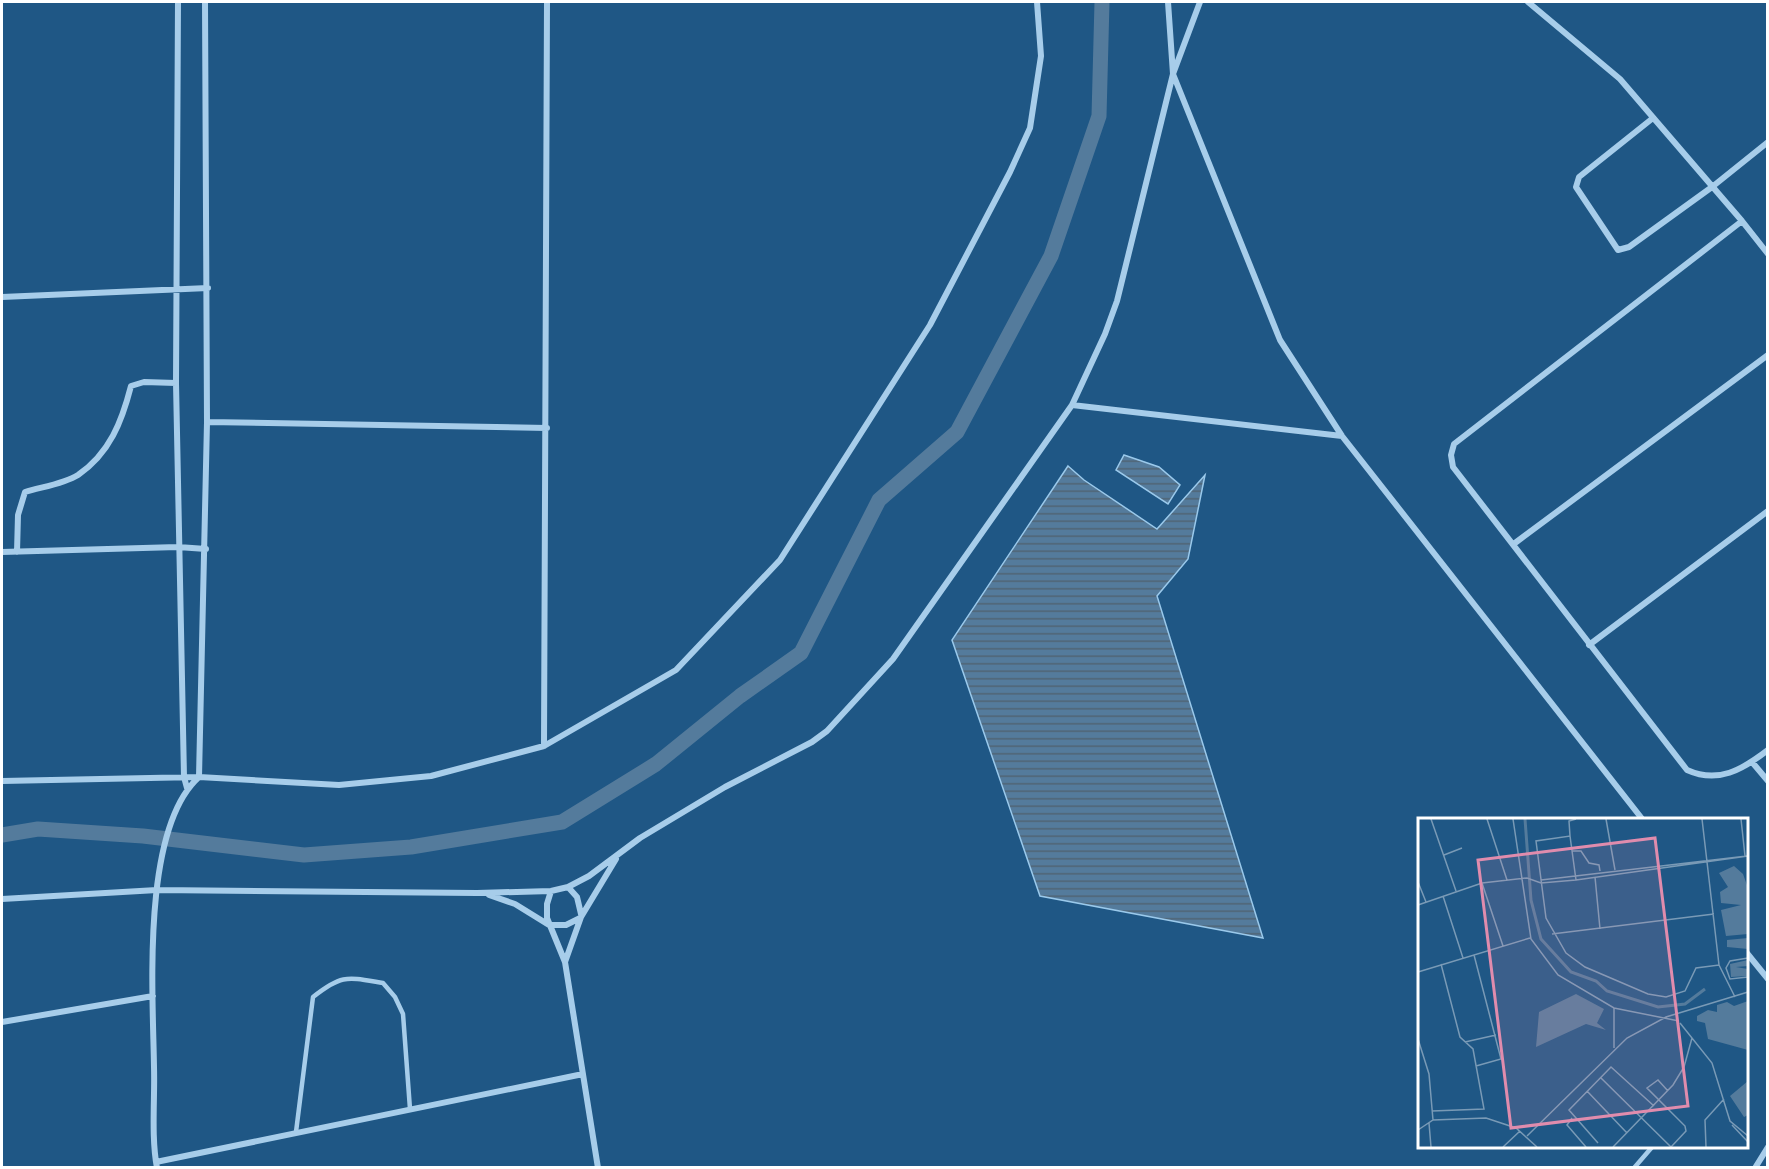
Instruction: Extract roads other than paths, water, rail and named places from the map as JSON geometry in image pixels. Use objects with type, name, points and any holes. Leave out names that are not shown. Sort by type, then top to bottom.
[{"type":"street","points":[[178,2],[176,383],[184,777],[187,788]]},
{"type":"street","points":[[205,2],[207,422],[206,549],[199,777],[187,788],[159,864],[152,963],[156,1165],[296,1132],[583,1074]]},
{"type":"street","points":[[544,746],[547,2]]},
{"type":"street","points":[[2,781],[199,777],[339,785],[430,776],[544,746],[676,670],[780,560],[930,325],[1011,172],[1030,128],[1041,56],[1037,2]]},
{"type":"street","points":[[1168,2],[1173,74],[1280,340],[1342,435],[1642,818]]},
{"type":"street","points":[[2,899],[157,890],[477,893],[551,891],[568,887],[620,854],[640,838],[725,787],[812,742],[827,731],[893,659],[1015,482],[1072,405],[1105,334],[1117,301],[1173,74],[1200,2]]},
{"type":"street","points":[[1528,2],[1620,79],[1742,220],[1767,254]]},
{"type":"street","points":[[1653,118],[1579,177],[1576,187],[1618,249],[1629,247],[1712,187],[1767,141]]},
{"type":"street","points":[[1742,220],[1454,444],[1451,455],[1453,466],[1515,543],[1589,645],[1686,770],[1701,777],[1726,776],[1752,762],[1767,750]]},
{"type":"street","points":[[2,297],[208,288]]},
{"type":"street","points":[[1515,543],[1767,356]]},
{"type":"street","points":[[17,552],[18,514],[25,492],[77,476],[108,447],[125,412],[131,386],[144,382],[176,383]]},
{"type":"street","points":[[1072,405],[1342,435]]},
{"type":"street","points":[[207,422],[547,428]]},
{"type":"street","points":[[1589,645],[1767,511]]},
{"type":"street","points":[[2,552],[178,547],[206,549]]},
{"type":"street","points":[[1752,762],[1767,781]]},
{"type":"street","points":[[565,962],[581,917],[601,881],[620,854]]},
{"type":"street","points":[[568,887],[580,904],[581,917]]},
{"type":"street","points":[[551,891],[546,911],[549,925],[565,962],[598,1167]]},
{"type":"street","points":[[477,893],[515,904],[549,925],[566,925],[581,917]]},
{"type":"street","points":[[1748,955],[1767,979]]},
{"type":"street","points":[[2,1022],[153,996]]},
{"type":"street","points":[[1755,1167],[1767,1147]]},
{"type":"lane","points":[[296,1132],[313,997],[334,981],[354,978],[383,983],[395,997],[403,1014],[410,1109]]},
{"type":"lane","points":[[1634,1167],[1651,1148]]},
{"type":"water","points":[[1124,455],[1159,467],[1180,485],[1168,504],[1116,470]]},
{"type":"water","points":[[1068,466],[1084,480],[1157,529],[1205,475],[1188,559],[1157,596],[1263,938],[1040,896],[952,640]]},
{"type":"waterway","points":[[2,835],[38,829],[143,836],[304,855],[411,847],[562,822],[656,764],[740,696],[801,653],[879,500],[957,432],[1051,256],[1099,116],[1102,2]]}]
